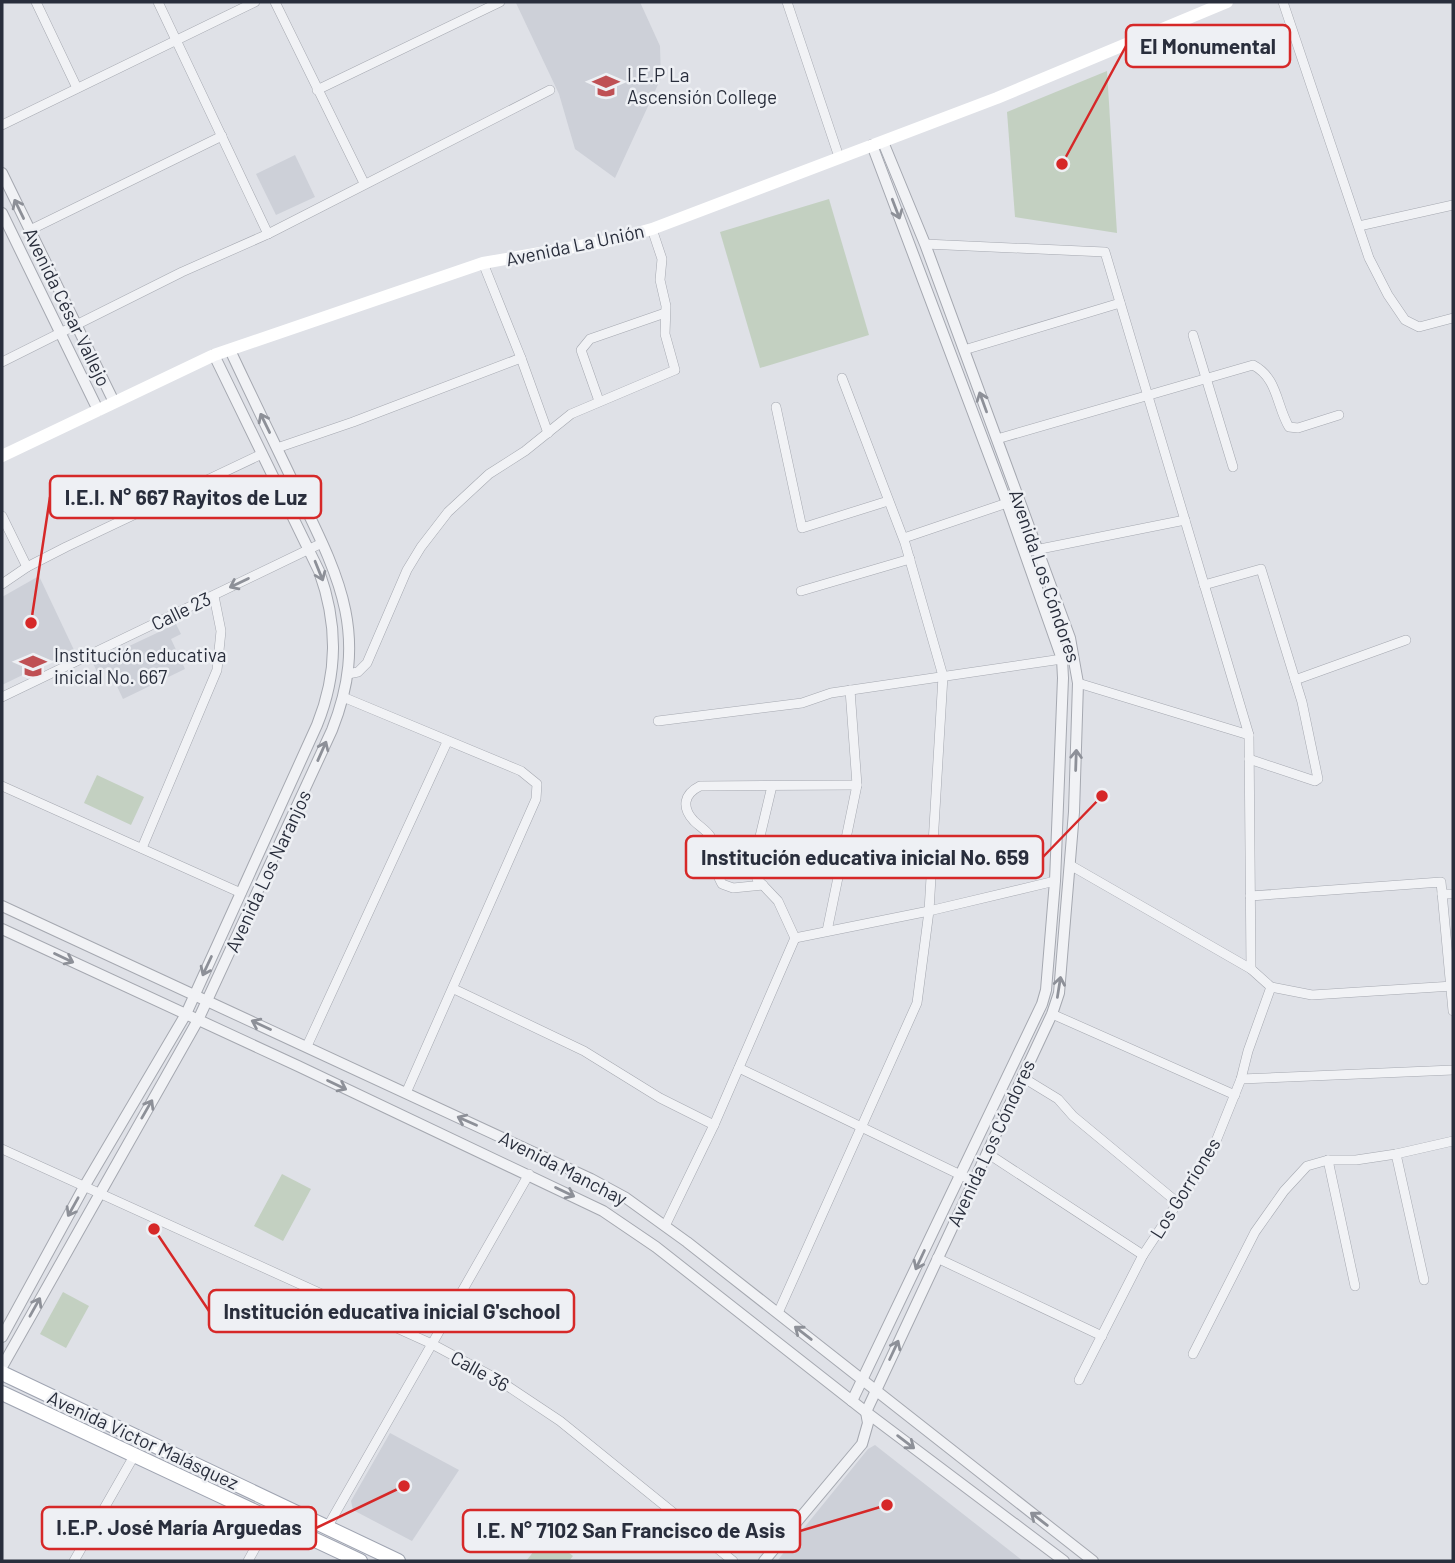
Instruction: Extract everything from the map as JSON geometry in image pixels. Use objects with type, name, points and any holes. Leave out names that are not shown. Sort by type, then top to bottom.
[{"type":"main road","name":"Avenida La Unión","points":[[2,456],[214,355],[483,263],[608,241],[652,229],[1010,93],[1203,6],[1227,2]]},
{"type":"main road","name":"Avenida Victor Malásquez","points":[[2,1373],[398,1561]]},
{"type":"main road","name":"Avenida Victor Malásquez","points":[[2,1393],[360,1561]]},
{"type":"street","points":[[36,2],[77,88]]},
{"type":"street","points":[[158,2],[268,234]]},
{"type":"street","points":[[2,125],[256,2]]},
{"type":"street","points":[[275,2],[364,183]]},
{"type":"street","points":[[317,90],[500,2]]},
{"type":"street","points":[[787,2],[839,157]]},
{"type":"street","points":[[1283,2],[1369,258],[1388,295],[1405,320],[1419,327],[1453,318]]},
{"type":"street","points":[[2,362],[182,272],[268,234],[550,90]]},
{"type":"street","points":[[30,230],[222,136]]},
{"type":"street","name":"Avenida Los Cóndores","points":[[764,1561],[862,1444],[868,1423],[866,1412],[1052,1014],[1059,993],[1070,865],[1078,682],[1070,638],[925,244],[877,143]]},
{"type":"street","name":"Avenida Los Cóndores","points":[[852,1401],[1042,1004],[1046,990],[1055,881],[1063,678],[1062,659],[1025,552],[877,143]]},
{"type":"street","name":"Avenida César Vallejo","points":[[2,173],[114,402]]},
{"type":"street","points":[[1359,226],[1453,205]]},
{"type":"street","name":"Avenida César Vallejo","points":[[2,213],[98,410]]},
{"type":"street","points":[[348,674],[358,672],[367,663],[407,570],[448,512],[489,474],[525,451],[571,414],[675,370],[665,334],[660,280],[662,259],[652,229]]},
{"type":"street","points":[[925,244],[1105,252],[1249,735],[1251,969]]},
{"type":"street","points":[[483,263],[548,433]]},
{"type":"street","points":[[964,350],[1120,303]]},
{"type":"street","points":[[598,401],[581,350],[590,339],[665,313]]},
{"type":"street","points":[[1193,335],[1233,467]]},
{"type":"street","name":"Avenida Los Naranjos","points":[[2,1367],[198,1020],[332,730],[343,697],[348,674],[349,644],[346,609],[338,578],[230,350]]},
{"type":"street","name":"Avenida Los Naranjos","points":[[2,1336],[84,1187],[186,1014],[317,725],[332,677],[335,645],[331,612],[323,583],[214,355]]},
{"type":"street","points":[[277,448],[521,358]]},
{"type":"street","points":[[997,439],[1253,365],[1264,370],[1270,377],[1289,427],[1298,428],[1339,415]]},
{"type":"street","points":[[778,1313],[917,1003],[929,911],[943,676],[904,538],[842,378]]},
{"type":"street","points":[[776,407],[802,528],[888,501]]},
{"type":"street","points":[[2,584],[27,568],[262,454]]},
{"type":"street","points":[[904,538],[1007,503]]},
{"type":"street","points":[[2,516],[27,568]]},
{"type":"street","points":[[1025,552],[1185,520]]},
{"type":"street","name":"Calle 23","points":[[2,697],[322,543]]},
{"type":"street","points":[[801,592],[910,559]]},
{"type":"street","points":[[1204,585],[1261,569],[1295,680],[1318,779],[1315,781],[1249,759]]},
{"type":"street","points":[[142,848],[217,670],[221,631],[214,596]]},
{"type":"street","points":[[1295,680],[1406,640]]},
{"type":"street","points":[[658,721],[802,703],[831,693],[1062,659]]},
{"type":"street","points":[[1078,682],[1249,735]]},
{"type":"street","points":[[827,931],[857,785],[850,690]]},
{"type":"street","points":[[343,697],[521,771],[537,784],[537,793],[454,989],[406,1093]]},
{"type":"street","points":[[307,1046],[447,742]]},
{"type":"street","points":[[763,885],[733,888],[722,884],[714,865],[709,834],[693,820],[687,809],[686,798],[691,791],[701,786],[857,785]]},
{"type":"street","points":[[2,786],[241,893]]},
{"type":"street","points":[[665,1226],[714,1125],[795,938],[778,901],[757,879],[754,870],[772,786]]},
{"type":"street","points":[[1070,865],[1251,969],[1270,987],[1312,995],[1452,986]]},
{"type":"street","points":[[795,938],[929,911],[1055,881]]},
{"type":"street","points":[[1250,896],[1441,882],[1453,1011]]},
{"type":"street","points":[[1442,894],[1453,894]]},
{"type":"street","name":"Avenida Manchay","points":[[2,906],[307,1046],[626,1198],[778,1313],[1093,1561]]},
{"type":"street","name":"Avenida Manchay","points":[[2,929],[589,1203],[637,1233],[866,1412],[1064,1561]]},
{"type":"street","name":"Los Gorriones","points":[[1079,1380],[1143,1255],[1212,1150],[1241,1079],[1270,987]]},
{"type":"street","points":[[454,989],[584,1051],[660,1098],[714,1125]]},
{"type":"street","points":[[1052,1014],[1234,1095]]},
{"type":"street","points":[[739,1068],[973,1181]]},
{"type":"street","points":[[1241,1079],[1453,1070]]},
{"type":"street","points":[[1022,1077],[1058,1099],[1073,1116],[1178,1203]]},
{"type":"street","points":[[1193,1354],[1255,1231],[1284,1191],[1307,1166],[1328,1160],[1356,1160],[1396,1154],[1453,1141]]},
{"type":"street","name":"Calle 36","points":[[2,1149],[432,1344],[486,1373],[538,1406],[733,1561]]},
{"type":"street","points":[[987,1153],[1143,1255]]},
{"type":"street","points":[[1396,1154],[1424,1280]]},
{"type":"street","points":[[1328,1160],[1355,1286]]},
{"type":"street","points":[[328,1526],[529,1174]]},
{"type":"street","points":[[937,1258],[1102,1336]]},
{"type":"street","points":[[74,1561],[134,1456]]},
{"type":"street","points":[[248,1561],[271,1520]]},
{"type":"shaded area","name":"I.E.P La Ascensión College","points":[[640,2],[660,46],[661,78],[615,178],[575,149],[559,94],[516,3]]},
{"type":"shaded area","points":[[295,155],[315,197],[276,215],[256,174]]},
{"type":"shaded area","points":[[39,576],[74,650],[2,685],[2,597]]},
{"type":"shaded area","points":[[176,624],[181,634],[171,639],[185,669],[123,699],[108,667],[97,672],[93,663]]},
{"type":"shaded area","points":[[390,1433],[459,1470],[412,1541],[353,1510],[351,1501]]},
{"type":"shaded area","points":[[875,1445],[1023,1561],[777,1561],[868,1449]]},
{"type":"green space","points":[[1107,71],[1117,233],[1015,217],[1007,112]]},
{"type":"green space","points":[[829,199],[869,335],[760,368],[720,232]]},
{"type":"green space","points":[[97,775],[144,797],[131,825],[84,803]]},
{"type":"green space","points":[[282,1174],[311,1189],[283,1241],[254,1226]]},
{"type":"green space","points":[[63,1292],[89,1306],[66,1348],[40,1334]]},
{"type":"green space","points":[[547,1535],[573,1556],[569,1561],[526,1561]]},
{"type":"place","name":"I.E.P La Ascensión College","points":[[606,86]]},
{"type":"place","name":"El Monumental","points":[[1062,164]]},
{"type":"place","name":"I.E.I. N° 667 Rayitos de Luz","points":[[31,623]]},
{"type":"place","name":"Institución educativa inicial No. 667","points":[[33,666]]},
{"type":"place","name":"Institución educativa inicial No. 659","points":[[1102,796]]},
{"type":"place","name":"Institución educativa inicial G'school","points":[[154,1229]]},
{"type":"place","name":"I.E.P. José María Arguedas","points":[[404,1486]]},
{"type":"place","name":"I.E. N° 7102 San Francisco de Asis","points":[[887,1505]]}]
